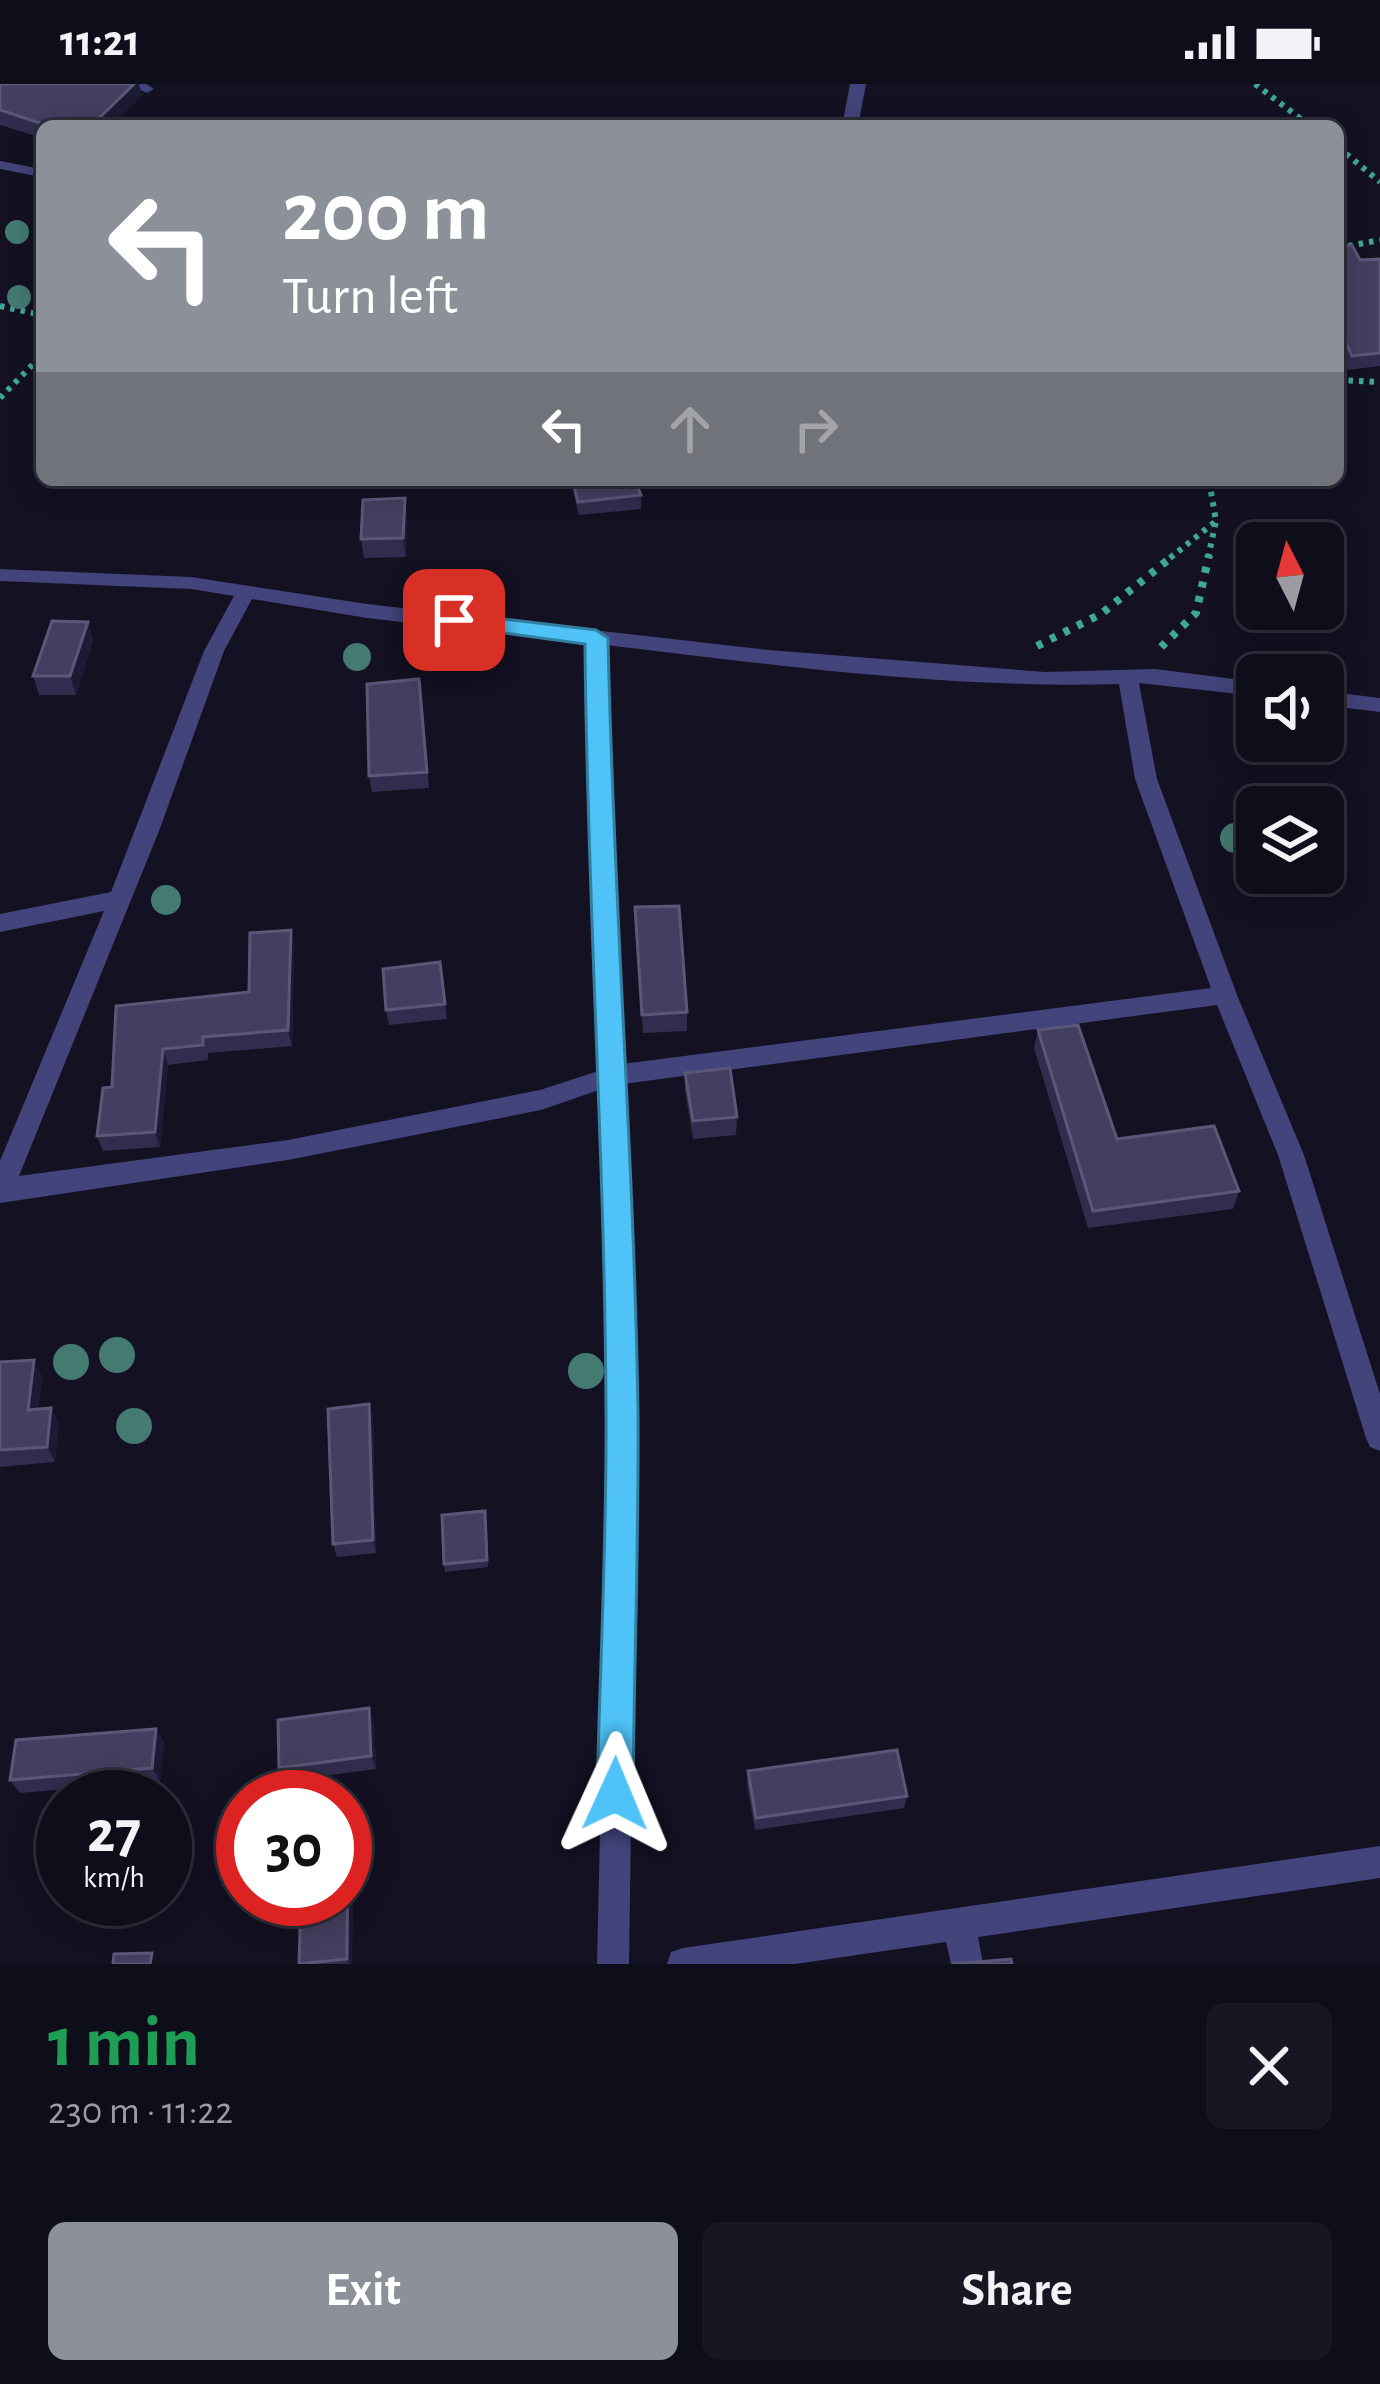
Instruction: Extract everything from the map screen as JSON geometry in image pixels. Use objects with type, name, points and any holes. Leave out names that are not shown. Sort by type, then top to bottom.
[{"type":"street","points":[[851,120],[858,84]]},
{"type":"street","points":[[0,575],[191,583],[596,638],[1045,679],[1155,676],[1236,686]]},
{"type":"street","points":[[246,592],[214,651],[148,831],[10,1148],[2,1190],[288,1150],[541,1100],[614,1075],[1225,995]]},
{"type":"street","points":[[596,638],[599,857],[614,1075],[622,1413],[613,1964]]},
{"type":"street","points":[[1128,679],[1146,779],[1225,995],[1291,1155],[1380,1438]]},
{"type":"street","points":[[1344,701],[1380,705]]},
{"type":"street","points":[[0,923],[116,900]]},
{"type":"street","points":[[683,1964],[1380,1862]]},
{"type":"street","points":[[959,1922],[967,1964]]},
{"type":"lane","points":[[0,166],[36,172]]},
{"type":"path","points":[[1255,84],[1302,120]]},
{"type":"path","points":[[1344,153],[1380,182]]},
{"type":"path","points":[[1344,247],[1380,240]]},
{"type":"path","points":[[0,306],[36,314]]},
{"type":"path","points":[[0,398],[36,361]]},
{"type":"path","points":[[1344,380],[1380,382]]},
{"type":"path","points":[[1155,676],[1158,650],[1196,613],[1216,521],[1213,486]]},
{"type":"path","points":[[1030,649],[1101,614],[1216,521]]},
{"type":"building","points":[[0,84],[134,84],[97,120],[36,122],[0,110]]},
{"type":"building","points":[[1352,245],[1360,260],[1380,259],[1380,353],[1352,356],[1344,345],[1344,246]]},
{"type":"building","points":[[574,486],[637,486],[641,495],[578,502]]},
{"type":"building","points":[[405,498],[403,538],[361,539],[363,500]]},
{"type":"building","points":[[52,621],[88,622],[70,676],[33,676]]},
{"type":"building","points":[[419,679],[427,772],[369,776],[367,684]]},
{"type":"building","points":[[679,906],[687,1012],[642,1015],[635,907]]},
{"type":"building","points":[[291,930],[288,1030],[203,1037],[203,1045],[163,1049],[155,1132],[97,1136],[103,1088],[112,1087],[116,1006],[249,992],[250,933]]},
{"type":"building","points":[[440,962],[445,1004],[386,1010],[383,969]]},
{"type":"building","points":[[1078,1025],[1117,1139],[1214,1126],[1239,1191],[1093,1211],[1038,1030]]},
{"type":"building","points":[[730,1068],[737,1117],[693,1121],[685,1073]]},
{"type":"building","points":[[34,1360],[28,1410],[51,1408],[47,1447],[0,1450],[0,1362]]},
{"type":"building","points":[[369,1404],[373,1540],[333,1544],[328,1409]]},
{"type":"building","points":[[485,1511],[487,1560],[444,1564],[442,1515]]},
{"type":"building","points":[[369,1708],[371,1756],[279,1768],[278,1720]]},
{"type":"building","points":[[156,1729],[152,1768],[36,1770],[36,1778],[10,1780],[16,1740]]},
{"type":"building","points":[[897,1750],[907,1796],[756,1818],[748,1771]]},
{"type":"building","points":[[300,1926],[347,1926],[347,1959],[299,1964]]},
{"type":"building","points":[[152,1953],[150,1964],[113,1964],[114,1954]]},
{"type":"building","points":[[1011,1959],[1012,1964],[952,1964]]},
{"type":"route","points":[[454,620],[596,638],[599,857],[614,1075],[622,1413],[615,1794]]}]
